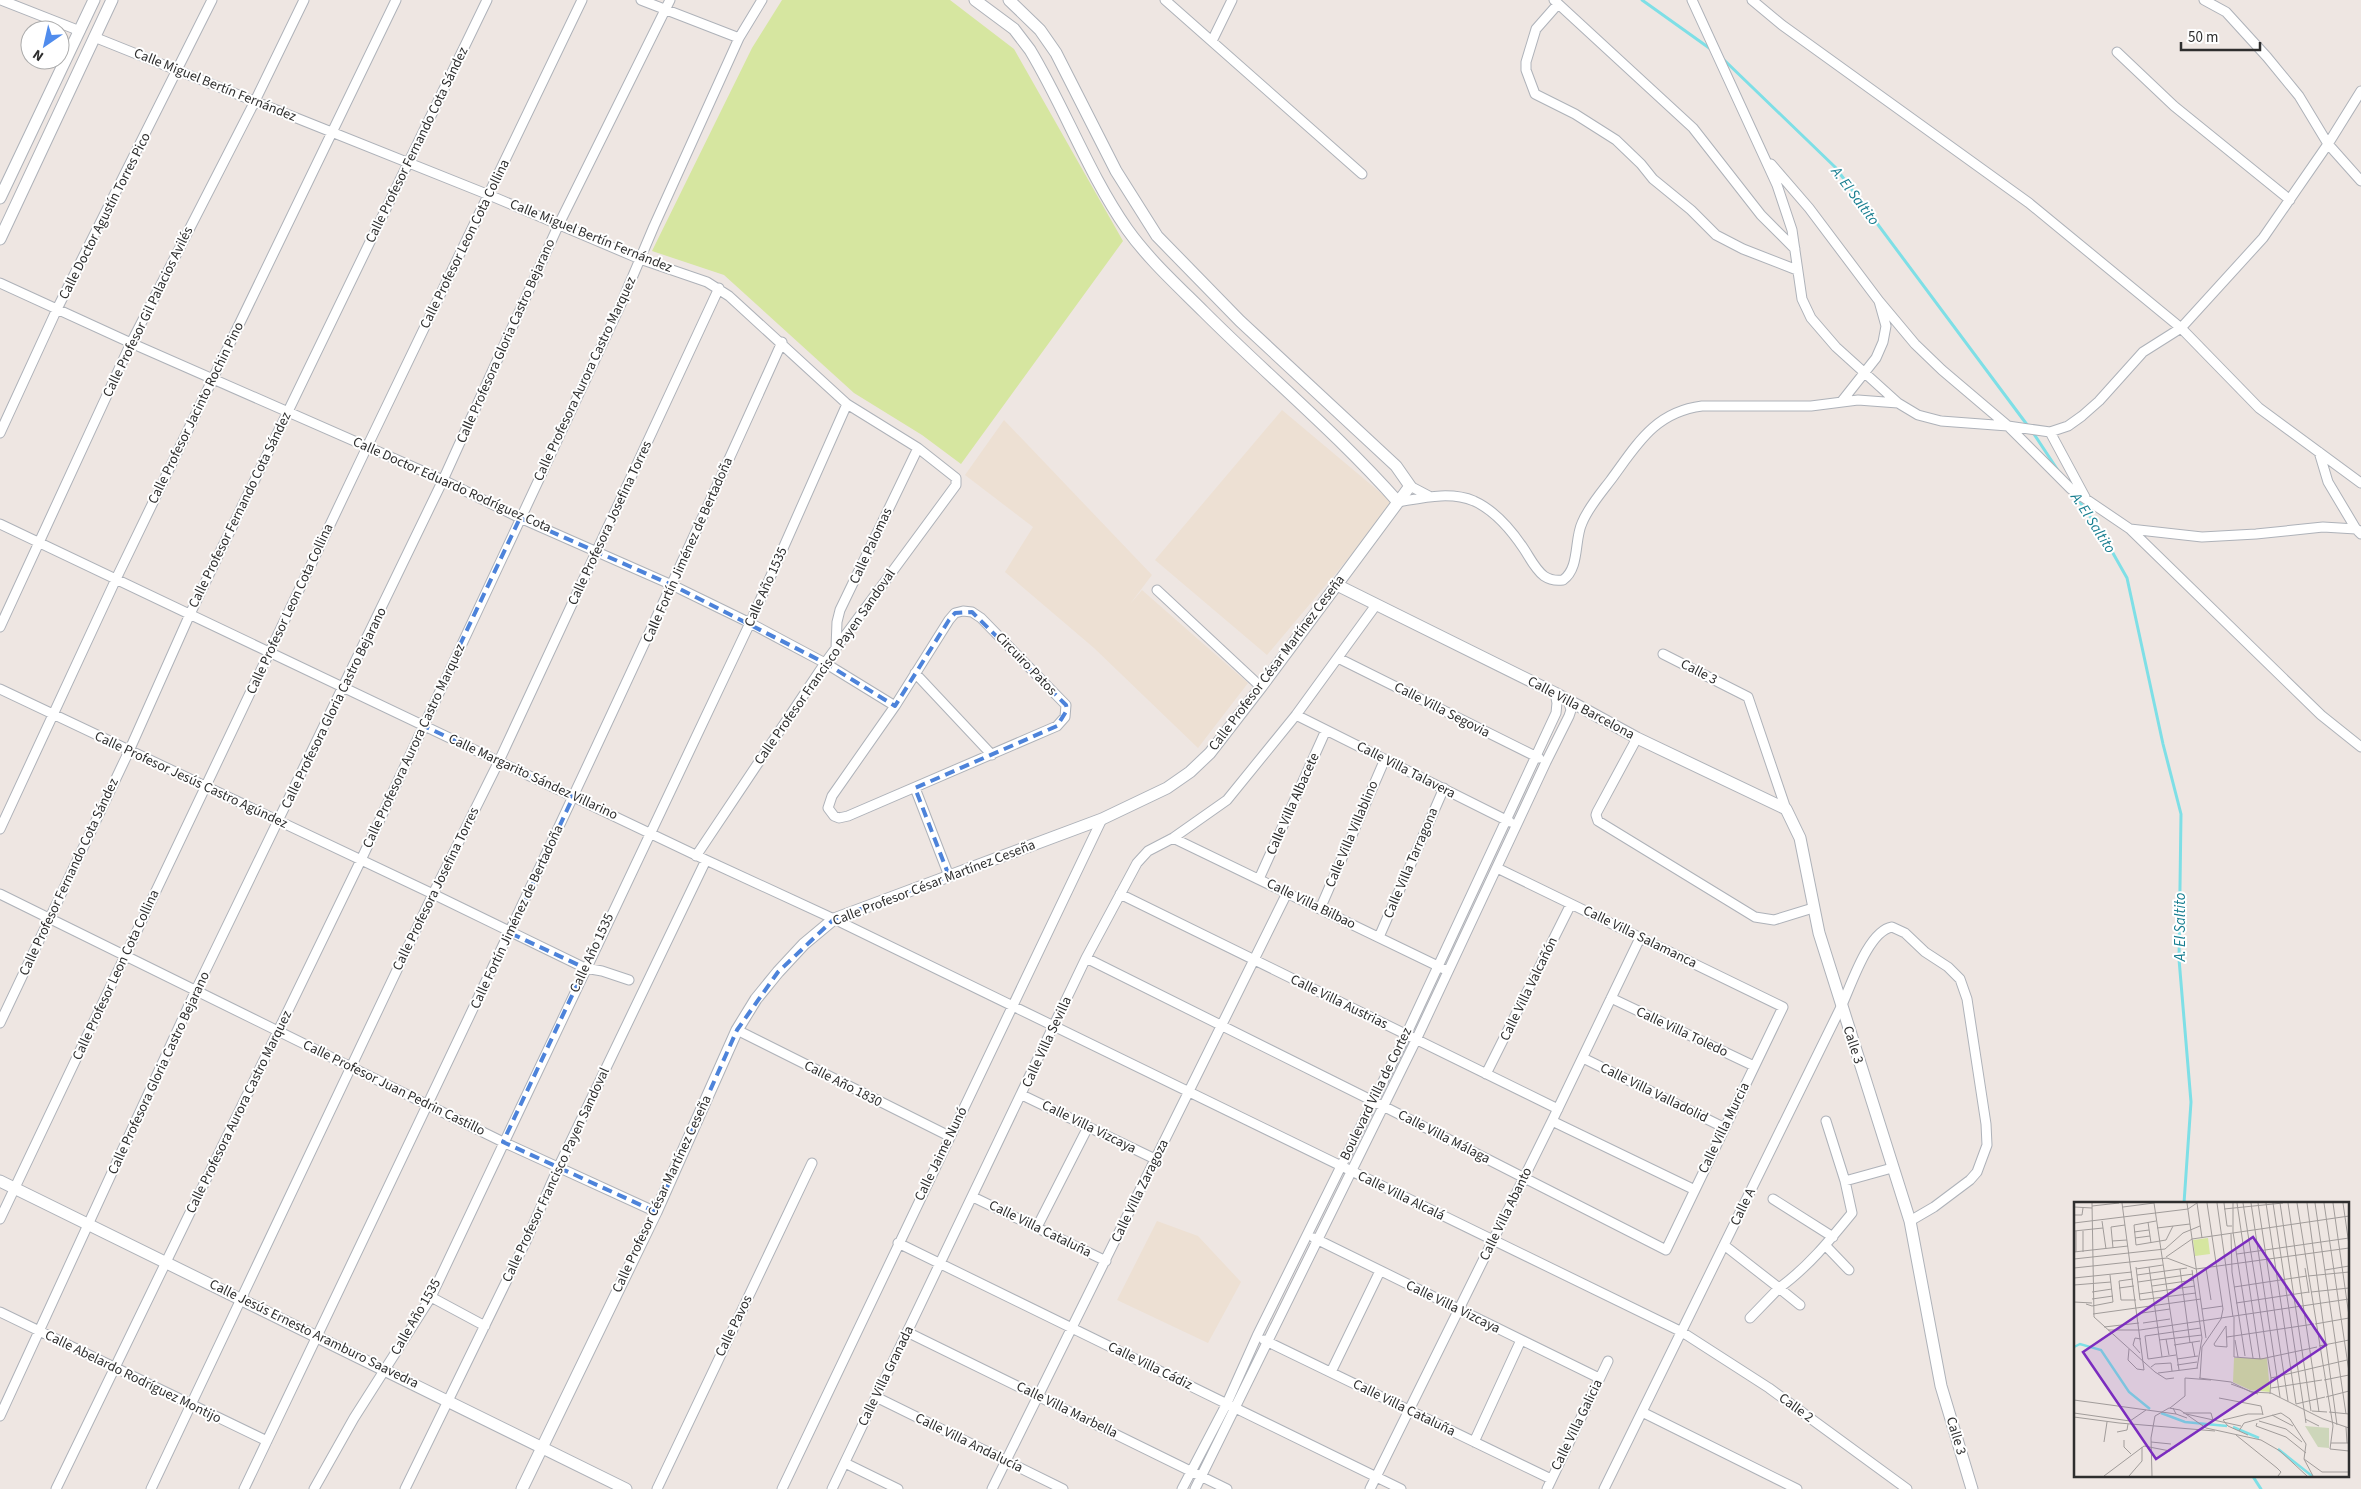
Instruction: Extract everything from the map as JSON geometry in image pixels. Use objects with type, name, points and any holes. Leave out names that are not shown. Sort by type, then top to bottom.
[{"type":"street","points":[[1,0],[80,31]]},
{"type":"street","points":[[0,198],[94,0]]},
{"type":"street","points":[[0,239],[112,0]]},
{"type":"street","name":"Calle Doctor Agustín Torres Pico","points":[[0,433],[57,309],[212,0]]},
{"type":"street","name":"Calle Profesor Gil Palacios Avilés","points":[[0,627],[130,343],[255,101],[304,0]]},
{"type":"street","name":"Calle Profesor Jacinto Rochin Pino","points":[[0,829],[116,578],[396,0]]},
{"type":"street","name":"Calle Profesor Fernando Cota Sández","points":[[0,1023],[129,751],[190,614],[487,0]]},
{"type":"street","name":"Calle Profesor Leon Cota Collina","points":[[0,1219],[16,1189],[367,446],[582,0]]},
{"type":"street","points":[[641,0],[739,38]]},
{"type":"street","name":"Calle Profesora Gloria Castro Bejarano","points":[[0,1416],[90,1226],[196,990],[443,480],[559,224],[670,0]]},
{"type":"street","name":"Calle Profesora Aurora Castro Marquez","points":[[56,1489],[361,860],[422,725],[640,259],[739,38],[762,0]]},
{"type":"street","points":[[975,0],[1014,29],[1030,50],[1109,200],[1128,230],[1171,279],[1225,334],[1366,465],[1398,502],[1430,496],[1461,498],[1482,506],[1509,531],[1539,572],[1552,580],[1563,580],[1571,571],[1582,522],[1641,438],[1655,424],[1685,408],[1727,405],[1803,406],[1842,400],[1898,403]]},
{"type":"street","points":[[1009,0],[1040,30],[1056,53],[1130,195],[1157,236],[1240,320],[1389,460],[1410,486],[1430,496]]},
{"type":"street","points":[[1165,0],[1362,174]]},
{"type":"street","points":[[1212,42],[1232,0]]},
{"type":"street","points":[[1692,0],[1766,158],[1786,208],[1795,250],[1802,299],[1811,318],[1836,346],[1898,403],[1918,415],[1941,421],[2008,426],[2050,432],[2068,426],[2082,416],[2099,401],[2143,352],[2181,328],[2264,238],[2328,144],[2361,91]]},
{"type":"street","points":[[1752,0],[1798,37],[2029,203],[2181,328],[2259,408],[2361,483]]},
{"type":"street","points":[[2204,0],[2226,12],[2267,57],[2299,96],[2328,144],[2361,181]]},
{"type":"street","points":[[1795,250],[1761,215],[1693,128],[1556,2],[1536,28],[1527,58],[1526,70],[1535,94],[1575,114],[1616,140],[1642,164],[1653,179],[1691,210],[1716,235],[1743,249],[1797,270]]},
{"type":"street","name":"Calle Miguel Bertín Fernández","points":[[94,37],[489,195],[640,259],[707,282],[718,288],[782,342],[847,404],[918,448],[957,480]]},
{"type":"street","points":[[2117,52],[2174,106],[2290,200]]},
{"type":"street","points":[[1074,131],[1092,124]]},
{"type":"street","points":[[1766,158],[1809,208],[1915,344],[1942,370],[2008,426],[2071,489],[2130,529],[2321,715],[2361,747]]},
{"type":"street","name":"Calle Doctor Eduardo Rodríguez Cota","points":[[0,283],[130,343],[443,480],[520,518],[598,550],[672,585],[750,623],[825,663],[894,706]]},
{"type":"street","name":"Calle Profesora Josefina Torres","points":[[151,1489],[193,1406],[241,1300],[433,894],[499,761],[718,288]]},
{"type":"street","points":[[1842,400],[1876,358],[1883,342],[1886,326],[1880,301]]},
{"type":"street","points":[[1225,334],[1240,320]]},
{"type":"street","name":"Calle Fortín Jiménez de Bertadoña","points":[[244,1489],[318,1338],[510,933],[672,585],[782,342]]},
{"type":"street","name":"Calle Año 1535","points":[[314,1489],[354,1418],[386,1370],[430,1297],[649,832],[750,623],[847,404]]},
{"type":"street","points":[[2050,432],[2085,497]]},
{"type":"street","name":"Calle Palomas","points":[[836,648],[837,622],[840,610],[918,448]]},
{"type":"street","points":[[2320,452],[2328,482],[2359,531]]},
{"type":"street","name":"Calle Profesor Francisco Payen Sandoval","points":[[696,856],[825,663],[956,485],[957,480]]},
{"type":"street","name":"Calle Profesor César Martínez Ceseña","points":[[522,1489],[656,1212],[737,1030],[756,999],[778,972],[804,944],[834,919],[1102,819],[1167,788],[1190,772],[1210,752],[1261,687],[1410,486]]},
{"type":"street","name":"Calle Margarito Sández Villarino","points":[[0,524],[696,856],[834,919],[1012,1006]]},
{"type":"street","points":[[2130,529],[2202,537],[2323,527],[2359,531]]},
{"type":"street","name":"Calle Villa Barcelona","points":[[1337,585],[1568,700],[1637,738],[1786,809]]},
{"type":"street","points":[[1157,590],[1261,687]]},
{"type":"street","points":[[1173,838],[1227,800],[1296,715],[1376,604]]},
{"type":"street","name":"Circuiro Patos","points":[[963,611],[972,612],[981,618],[1066,704],[1065,717],[1058,726],[844,817],[834,816],[829,812],[829,803],[832,796],[894,706],[949,620],[955,613],[963,611]]},
{"type":"street","name":"Calle 3","points":[[1664,654],[1748,697],[1786,809],[1800,838],[1813,908],[1841,1007],[1910,1221],[1941,1386],[1972,1489]]},
{"type":"street","name":"Calle Villa Segovia","points":[[1338,658],[1546,762]]},
{"type":"street","points":[[915,673],[992,755]]},
{"type":"street","name":"Calle Profesor Jesús Castro Agúndez","points":[[0,689],[585,968],[602,971],[629,980]]},
{"type":"street","name":"Boulevard Villa de Cortez","points":[[1182,1489],[1227,1403],[1257,1336],[1406,1035],[1534,756],[1556,713],[1557,703],[1555,694]]},
{"type":"street","name":"Boulevard Villa de Cortez","points":[[1195,1489],[1416,1040],[1569,716],[1571,710],[1568,700]]},
{"type":"street","name":"Calle Villa Talavera","points":[[1296,715],[1516,825]]},
{"type":"street","name":"Calle Villa Albacete","points":[[1259,879],[1326,730]]},
{"type":"street","points":[[1637,738],[1597,812],[1598,822],[1755,917],[1774,920],[1813,908]]},
{"type":"street","name":"Calle Villa Villablino","points":[[1320,909],[1385,759]]},
{"type":"street","points":[[916,788],[949,876]]},
{"type":"street","name":"Calle Villa Tarragona","points":[[1379,938],[1444,788]]},
{"type":"street","name":"Calle Jaime Nunó","points":[[782,1489],[1102,819]]},
{"type":"street","name":"Calle Villa Bilbao","points":[[1173,838],[1448,971]]},
{"type":"street","name":"Calle Villa Sevilla","points":[[940,1264],[1086,958],[1120,894],[1141,856],[1173,838]]},
{"type":"street","name":"Calle Profesor Francisco Payen Sandoval","points":[[405,1489],[485,1326],[558,1168],[706,860]]},
{"type":"street","name":"Calle Villa Salamanca","points":[[1497,868],[1783,1007]]},
{"type":"street","name":"Calle Villa Zaragoza","points":[[992,1489],[1073,1329],[1188,1091],[1287,893]]},
{"type":"street","name":"Calle Profesor Juan Pedrin Castillo","points":[[0,894],[503,1142],[656,1212]]},
{"type":"street","name":"Calle Villa Austrias","points":[[1120,894],[1558,1109]]},
{"type":"street","name":"Calle Villa Valcañón","points":[[1486,1074],[1570,904]]},
{"type":"street","name":"Calle A","points":[[1604,1489],[1841,1007],[1867,950],[1879,932],[1886,928],[1892,928],[1905,933],[1925,952],[1948,967],[1960,979],[1967,999],[1986,1124],[1987,1145],[1977,1172],[1970,1180],[1934,1207],[1910,1221]]},
{"type":"street","name":"Calle Villa Abanto","points":[[1370,1489],[1558,1109],[1640,938]]},
{"type":"street","name":"Calle Villa Málaga","points":[[1086,958],[1666,1250]]},
{"type":"street","name":"Calle Villa Toledo","points":[[1611,998],[1754,1066]]},
{"type":"street","name":"Calle Villa Alcalá","points":[[1012,1006],[1682,1332]]},
{"type":"street","name":"Calle Villa Murcia","points":[[1666,1250],[1783,1007]]},
{"type":"street","name":"Calle Año 1830","points":[[737,1030],[949,1136]]},
{"type":"street","name":"Calle Villa Valladolid","points":[[1582,1058],[1725,1128]]},
{"type":"street","name":"Calle Villa Vizcaya","points":[[1022,1095],[1155,1159]]},
{"type":"street","points":[[1552,1121],[1695,1190]]},
{"type":"street","points":[[1750,1318],[1833,1237],[1852,1213],[1845,1181],[1826,1121]]},
{"type":"street","points":[[1037,1227],[1088,1127]]},
{"type":"street","name":"Calle Pavos","points":[[657,1489],[812,1163]]},
{"type":"street","points":[[1845,1181],[1892,1168]]},
{"type":"street","name":"Calle Jesús Ernesto Aramburo Saavedra","points":[[0,1181],[318,1338],[449,1400],[626,1489]]},
{"type":"street","name":"Calle Villa Cataluña","points":[[973,1197],[1106,1260]]},
{"type":"street","points":[[1773,1199],[1833,1237]]},
{"type":"street","name":"Calle Villa Vizcaya","points":[[1307,1235],[1600,1378]]},
{"type":"street","name":"Calle Villa Cádiz","points":[[898,1244],[1401,1489]]},
{"type":"street","points":[[1724,1245],[1800,1305]]},
{"type":"street","points":[[1825,1245],[1849,1270]]},
{"type":"street","name":"Calle Villa Granada","points":[[832,1489],[940,1264]]},
{"type":"street","points":[[1331,1372],[1380,1270]]},
{"type":"street","points":[[430,1297],[485,1326]]},
{"type":"street","name":"Calle Abelardo Rodríguez Montijo","points":[[0,1312],[267,1441]]},
{"type":"street","name":"Calle Villa Marbella","points":[[907,1332],[1227,1489]]},
{"type":"street","name":"Calle 2","points":[[1682,1332],[1769,1388],[1907,1489]]},
{"type":"street","name":"Calle Villa Cataluña","points":[[1257,1336],[1551,1479]]},
{"type":"street","points":[[1474,1442],[1521,1340]]},
{"type":"street","name":"Calle Villa Galicia","points":[[1547,1489],[1608,1361]]},
{"type":"street","name":"Calle Villa Andalucía","points":[[876,1397],[1063,1489]]},
{"type":"street","points":[[1642,1412],[1797,1489]]},
{"type":"street","points":[[845,1463],[898,1489]]},
{"type":"highlighted area","points":[[520,518],[672,585],[825,663],[895,706],[949,620],[955,613],[972,612],[1066,705],[1067,710],[1057,726],[915,788],[949,876],[834,919],[778,972],[737,1030],[656,1212],[503,1142],[585,968],[510,933],[573,797],[422,725]]},
{"type":"shaded area","points":[[1282,410],[1394,504],[1267,655],[1155,560]]},
{"type":"shaded area","points":[[1004,420],[1152,575],[1130,604],[1142,590],[1248,683],[1198,748],[1094,648],[1005,572],[1033,527],[965,475]]},
{"type":"shaded area","points":[[1157,1221],[1198,1236],[1241,1282],[1208,1343],[1117,1300]]},
{"type":"green space","points":[[782,0],[950,0],[1014,49],[1123,241],[961,464],[922,435],[854,393],[724,275],[652,251],[752,48]]},
{"type":"waterway","name":"A. El Saltito","points":[[1642,0],[1712,50]]},
{"type":"waterway","name":"A. El Saltito","points":[[1723,59],[1835,167],[2028,426]]},
{"type":"waterway","name":"A. El Saltito","points":[[2032,431],[2059,472]]},
{"type":"waterway","name":"A. El Saltito","points":[[2075,495],[2101,532],[2127,578],[2163,744],[2181,814],[2179,959],[2191,1102],[2184,1202]]},
{"type":"waterway","name":"A. El Saltito","points":[[2253,1476],[2261,1489]]}]
